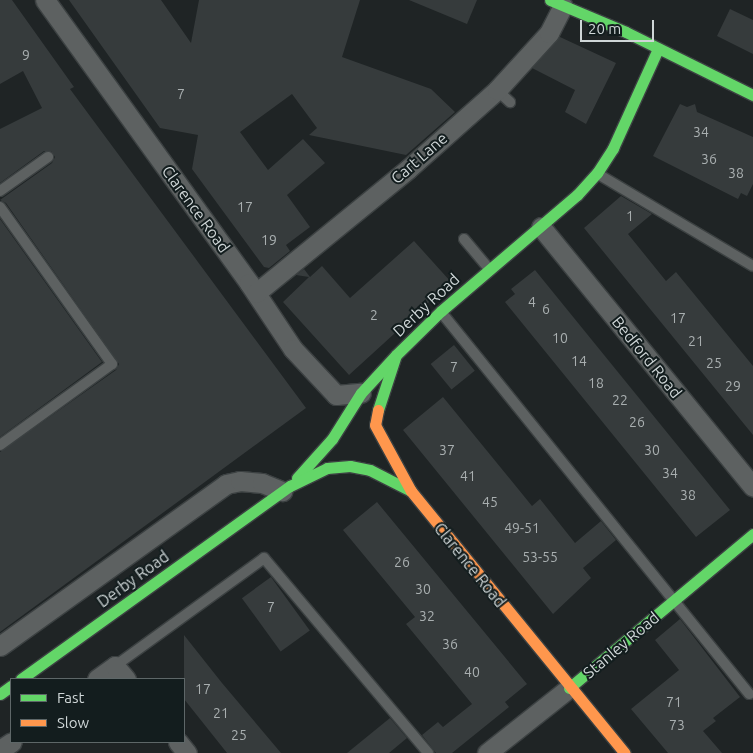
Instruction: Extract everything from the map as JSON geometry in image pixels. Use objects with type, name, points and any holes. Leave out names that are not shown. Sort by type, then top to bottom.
[{"type":"main road","points":[[563,6],[753,94]]},
{"type":"main road","name":"Derby Road","points":[[22,678],[286,488],[332,439],[361,393],[396,355],[441,311],[541,227],[597,173],[613,148],[658,49]]},
{"type":"main road","name":"Clarence Road","points":[[396,355],[380,396],[375,424],[411,491],[625,753]]},
{"type":"main road","points":[[286,488],[327,468],[350,466],[370,470],[411,491]]},
{"type":"main road","name":"Stanley Road","points":[[570,688],[753,534]]},
{"type":"street","name":"Clarence Road","points":[[46,0],[256,294],[293,349],[336,395],[361,393]]},
{"type":"street","name":"Cart Lane","points":[[256,294],[504,96],[550,33],[563,6]]},
{"type":"street","name":"Bedford Road","points":[[541,227],[753,486]]},
{"type":"street","points":[[0,646],[226,484],[240,481],[286,488]]},
{"type":"street","points":[[101,678],[120,673]]},
{"type":"street","name":"Stanley Road","points":[[487,753],[570,688]]},
{"type":"street","points":[[0,750],[10,743]]},
{"type":"street","points":[[179,743],[187,753]]},
{"type":"lane","points":[[563,6],[585,0]]},
{"type":"lane","points":[[0,191],[48,157]]},
{"type":"lane","points":[[597,173],[753,266]]},
{"type":"lane","points":[[0,206],[112,364],[0,445]]},
{"type":"lane","points":[[464,239],[490,269]]},
{"type":"lane","points":[[441,311],[749,694]]},
{"type":"lane","points":[[120,673],[264,558],[428,753]]},
{"type":"building","points":[[0,0],[12,0],[74,87],[70,89],[306,408],[0,632],[0,452],[116,370],[119,364],[6,203],[0,200],[52,163],[55,157],[51,151],[44,151],[0,183],[0,129],[42,108],[23,71],[0,84]]},
{"type":"building","points":[[69,0],[161,0],[191,43],[199,0],[360,0],[342,57],[431,89],[455,112],[406,155],[309,135],[317,128],[292,94],[240,132],[268,170],[303,139],[325,163],[287,195],[310,227],[286,245],[290,251],[269,268],[264,267],[192,169],[198,135],[160,128]]},
{"type":"building","points":[[409,0],[477,0],[467,24]]},
{"type":"building","points":[[730,9],[753,20],[753,54],[717,36]]},
{"type":"building","points":[[560,37],[616,63],[586,124],[565,112],[575,90],[532,68]]},
{"type":"building","points":[[680,104],[687,107],[695,104],[697,112],[753,137],[753,184],[747,196],[741,193],[738,199],[653,156]]},
{"type":"building","points":[[621,196],[652,214],[628,234],[666,281],[676,272],[753,366],[753,435],[584,228]]},
{"type":"building","points":[[0,219],[102,362],[0,437]]},
{"type":"building","points":[[414,241],[451,282],[349,375],[283,302],[309,277],[296,275],[304,269],[310,277],[322,266],[350,298]]},
{"type":"building","points":[[535,270],[730,510],[696,537],[505,302],[515,294],[511,289]]},
{"type":"building","points":[[454,345],[475,371],[451,390],[431,364]]},
{"type":"building","points":[[443,397],[532,506],[540,499],[575,543],[601,521],[616,540],[583,568],[591,578],[553,614],[403,430]]},
{"type":"building","points":[[377,502],[527,684],[505,702],[509,707],[452,753],[436,753],[422,735],[438,722],[443,727],[472,704],[406,624],[415,617],[343,530]]},
{"type":"building","points":[[271,577],[310,630],[281,652],[242,598]]},
{"type":"building","points":[[680,619],[740,697],[713,718],[716,721],[703,731],[722,753],[668,753],[631,709],[679,670],[655,640]]},
{"type":"building","points":[[184,635],[281,753],[227,753],[185,700]]},
{"type":"building","points":[[390,718],[407,738],[389,753],[347,753]]},
{"type":"traffic: fast","points":[[550,0],[626,32],[753,95]]},
{"type":"traffic: fast","points":[[378,410],[396,355],[441,311],[577,195],[597,173],[613,148],[658,49]]},
{"type":"traffic: fast","points":[[297,478],[332,439],[361,393],[395,356]]},
{"type":"traffic: fast","points":[[22,678],[290,486],[327,468],[350,466],[370,470],[411,491]]},
{"type":"traffic: fast","points":[[569,688],[753,534]]},
{"type":"traffic: fast","points":[[0,694],[10,687]]},
{"type":"traffic: slow","points":[[378,410],[375,425],[411,491],[625,753]]}]
